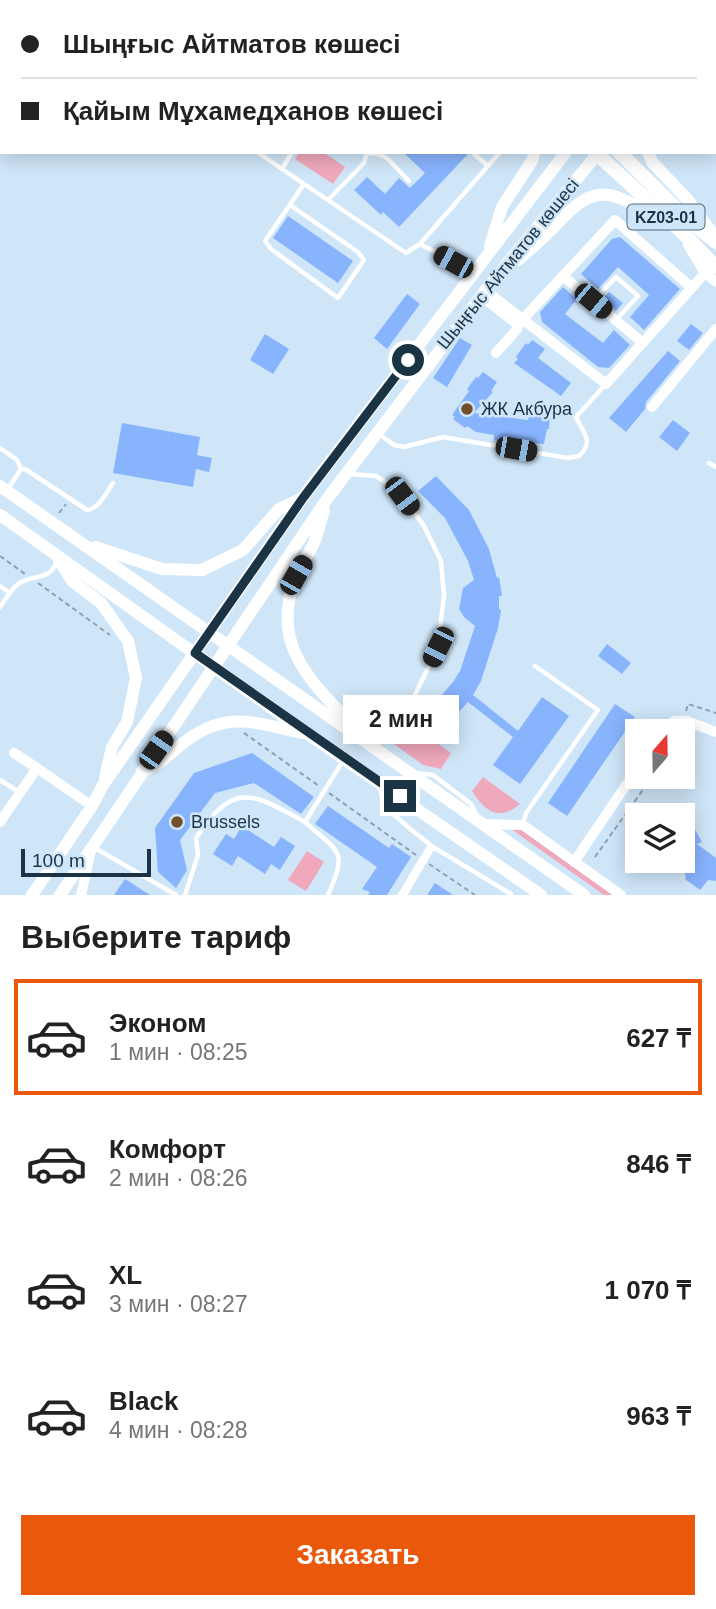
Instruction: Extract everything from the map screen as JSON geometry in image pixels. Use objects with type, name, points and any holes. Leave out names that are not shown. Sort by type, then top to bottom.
[{"type":"main road","points":[[486,257],[502,206],[534,154]]},
{"type":"main road","name":"Шыңғыс Айтматов көшесі","points":[[32,895],[92,806],[103,785],[303,498],[564,154]]},
{"type":"main road","name":"Шыңғыс Айтматов көшесі","points":[[60,895],[141,771],[327,499],[486,290],[596,154]]},
{"type":"main road","name":"KZ03-01","points":[[598,154],[679,229],[711,270]]},
{"type":"main road","name":"KZ03-01","points":[[621,154],[687,219],[716,240]]},
{"type":"main road","points":[[649,154],[652,162],[688,200],[716,240]]},
{"type":"main road","points":[[486,290],[568,212],[584,199],[599,194],[628,202],[679,229]]},
{"type":"main road","points":[[3,488],[584,895]]},
{"type":"main road","points":[[78,541],[162,569],[202,569],[243,550],[279,509],[303,498]]},
{"type":"main road","points":[[327,499],[314,544],[296,575],[288,606],[291,645],[303,669],[374,749]]},
{"type":"main road","points":[[0,515],[308,734],[541,895]]},
{"type":"main road","points":[[55,554],[72,581],[101,603],[128,640],[136,678],[127,722],[112,747],[103,785]]},
{"type":"main road","points":[[141,771],[154,768],[194,735],[224,722],[251,721],[308,734]]},
{"type":"main road","points":[[520,880],[532,895]]},
{"type":"street","points":[[523,319],[615,220],[692,288]]},
{"type":"street","points":[[486,290],[606,384],[711,270],[716,282]]},
{"type":"street","points":[[564,276],[643,343]]},
{"type":"street","points":[[486,290],[517,325],[517,329],[496,353]]},
{"type":"street","points":[[652,407],[716,329]]},
{"type":"street","points":[[695,724],[716,732]]},
{"type":"street","points":[[14,752],[92,806]]},
{"type":"street","points":[[0,822],[37,768]]},
{"type":"street","points":[[574,862],[625,787]]},
{"type":"street","points":[[481,824],[523,825],[621,895]]},
{"type":"street","points":[[81,895],[92,847]]},
{"type":"lane","points":[[260,154],[406,253],[420,244],[498,154]]},
{"type":"lane","points":[[282,169],[291,154]]},
{"type":"lane","points":[[328,200],[364,163],[366,154]]},
{"type":"lane","points":[[378,154],[387,158],[409,181]]},
{"type":"lane","points":[[474,154],[488,166]]},
{"type":"lane","points":[[290,205],[358,252],[364,260],[338,298],[271,249],[265,241],[304,184]]},
{"type":"lane","points":[[420,244],[474,273]]},
{"type":"lane","points":[[593,301],[616,277],[638,296],[616,320]]},
{"type":"lane","points":[[378,432],[394,445],[404,447],[443,436],[568,458],[579,456],[588,445],[588,436],[576,417],[606,384]]},
{"type":"lane","points":[[0,448],[17,460],[21,469]]},
{"type":"lane","points":[[709,463],[716,467]]},
{"type":"lane","points":[[3,488],[21,469]]},
{"type":"lane","points":[[21,469],[25,469],[87,510],[93,509],[113,483]]},
{"type":"lane","points":[[347,474],[376,476],[398,490],[424,526],[441,561],[444,594],[438,647],[414,697],[374,749]]},
{"type":"lane","points":[[0,607],[16,584],[31,577],[48,575],[56,564],[55,554]]},
{"type":"lane","points":[[0,586],[10,593]]},
{"type":"lane","points":[[523,825],[526,813],[598,710],[535,666]]},
{"type":"lane","points":[[305,822],[344,758]]},
{"type":"lane","points":[[0,780],[20,793]]},
{"type":"lane","points":[[380,782],[380,795],[384,806],[432,846],[511,894],[520,880]]},
{"type":"lane","points":[[185,895],[198,855],[196,838],[208,820],[231,800],[241,797],[259,797],[305,822],[336,850],[341,859],[328,895]]},
{"type":"lane","points":[[403,895],[432,846]]},
{"type":"lane","points":[[92,847],[176,895]]},
{"type":"path","points":[[52,523],[70,499]]},
{"type":"path","points":[[0,556],[113,638]]},
{"type":"path","points":[[240,732],[247,734],[475,895]]},
{"type":"path","points":[[595,857],[643,789]]},
{"type":"shaded area","points":[[299,154],[326,154],[345,167],[333,184],[295,159]]},
{"type":"shaded area","points":[[404,719],[451,753],[441,769],[423,765],[394,744],[392,737]]},
{"type":"shaded area","points":[[483,777],[520,804],[499,813],[487,809],[472,791]]},
{"type":"shaded area","points":[[518,828],[613,895],[604,895],[511,829]]},
{"type":"shaded area","points":[[307,851],[324,862],[306,891],[288,880]]},
{"type":"building","points":[[405,154],[468,154],[399,227],[383,212],[381,215],[354,190],[367,177],[385,194],[399,178],[410,188],[425,173]]},
{"type":"building","points":[[288,216],[353,261],[338,283],[273,238]]},
{"type":"building","points":[[620,237],[680,289],[644,330],[630,317],[649,295],[618,267],[598,289],[581,274],[612,239]]},
{"type":"building","points":[[563,287],[577,299],[565,314],[603,343],[614,330],[630,345],[609,368],[598,367],[542,322],[540,312]]},
{"type":"building","points":[[609,292],[623,303],[616,311],[603,299]]},
{"type":"building","points":[[407,294],[420,304],[387,349],[374,338]]},
{"type":"building","points":[[691,324],[703,333],[689,350],[677,341]]},
{"type":"building","points":[[265,334],[289,349],[273,374],[250,360]]},
{"type":"building","points":[[460,338],[472,345],[447,387],[433,378]]},
{"type":"building","points":[[532,340],[545,349],[538,358],[571,383],[561,396],[514,363],[526,343],[528,345]]},
{"type":"building","points":[[668,351],[680,361],[646,402],[645,409],[626,432],[609,418]]},
{"type":"building","name":"ЖК Акбура","points":[[483,372],[497,382],[491,391],[493,392],[474,413],[528,420],[532,408],[550,413],[544,444],[494,440],[494,435],[476,432],[467,426],[465,428],[453,419],[455,417],[452,415],[469,391],[467,389]]},
{"type":"building","points":[[673,420],[690,433],[677,451],[659,437]]},
{"type":"building","points":[[122,423],[200,437],[197,455],[212,458],[209,472],[196,469],[193,487],[113,473]]},
{"type":"building","points":[[436,476],[469,510],[489,549],[497,578],[499,577],[502,596],[499,596],[501,610],[498,628],[481,681],[473,695],[518,731],[542,697],[569,716],[520,784],[493,765],[513,737],[468,702],[441,732],[422,718],[460,671],[475,626],[459,609],[463,588],[474,580],[468,561],[445,518],[418,491]]},
{"type":"building","points":[[607,644],[631,663],[622,674],[598,656]]},
{"type":"building","points":[[615,704],[635,717],[625,719],[625,732],[567,816],[548,803]]},
{"type":"building","name":"Brussels","points":[[252,753],[314,797],[301,814],[254,783],[215,793],[180,840],[187,870],[176,888],[158,872],[155,828],[194,773]]},
{"type":"building","points":[[328,806],[389,848],[392,844],[411,857],[387,895],[368,895],[370,892],[362,889],[377,867],[315,824]]},
{"type":"building","name":"Brussels","points":[[242,826],[274,847],[281,837],[295,846],[280,870],[271,864],[265,874],[238,856],[232,866],[213,854],[226,834],[234,839]]},
{"type":"building","points":[[695,830],[702,842],[697,844],[716,858],[716,881],[708,880],[700,890],[685,879],[684,873],[695,873]]},
{"type":"building","points":[[125,879],[150,895],[114,895]]},
{"type":"building","points":[[435,883],[453,895],[427,895]]},
{"type":"place","name":"ЖК Акбура","points":[[467,409]]},
{"type":"place","name":"Brussels","points":[[177,822]]},
{"type":"route","points":[[400,796],[195,653],[303,498],[408,360]]}]
